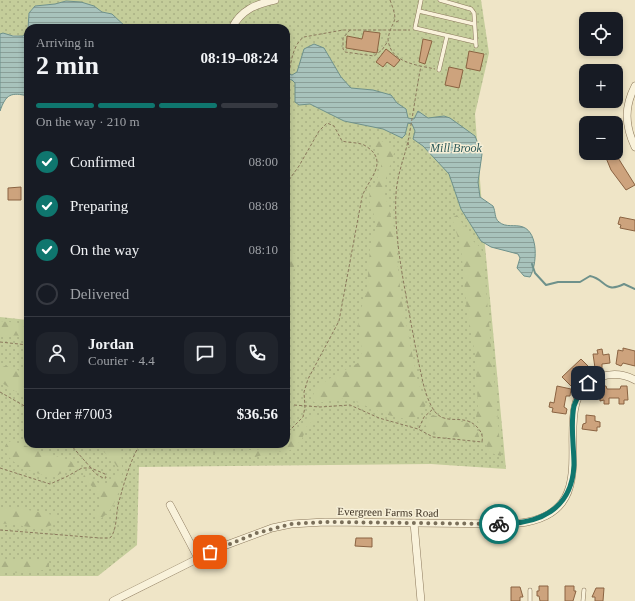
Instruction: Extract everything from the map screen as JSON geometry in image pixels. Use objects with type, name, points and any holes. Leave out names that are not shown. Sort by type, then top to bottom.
[{"type":"street","points":[[234,24],[240,15],[248,9],[275,0]]},
{"type":"street","points":[[634,144],[628,128],[626,117],[629,98],[635,86]]},
{"type":"street","name":"Evergreen Farms Road","points":[[113,601],[198,558],[257,533],[291,524],[325,522],[509,524],[533,521],[551,512],[564,499],[571,484],[574,465],[573,412],[581,391],[592,381],[607,375],[623,375],[635,380]]},
{"type":"street","points":[[170,505],[198,558]]},
{"type":"street","points":[[414,523],[421,601]]},
{"type":"lane","points":[[421,0],[415,28],[475,44],[474,13],[469,7],[440,0]]},
{"type":"lane","points":[[418,11],[474,24]]},
{"type":"lane","points":[[439,70],[447,36]]},
{"type":"lane","points":[[530,590],[530,601]]},
{"type":"lane","points":[[583,601],[584,590]]},
{"type":"path","points":[[351,29],[346,34],[342,42],[342,49],[347,53],[376,56],[388,39],[395,22],[395,13],[390,0]]},
{"type":"path","points":[[395,22],[400,20]]},
{"type":"path","points":[[290,73],[295,49],[302,39],[317,33],[351,29],[391,30],[415,28]]},
{"type":"path","points":[[388,39],[392,52],[402,60],[439,70]]},
{"type":"path","points":[[294,405],[305,407],[350,405],[379,418],[418,429],[436,438],[482,442],[482,434],[470,420],[444,417],[436,413],[423,381],[415,349],[405,288],[397,226],[396,202],[398,178],[408,142],[411,117],[421,66]]},
{"type":"path","points":[[290,178],[319,131],[327,123],[334,126],[342,140],[365,146],[374,155],[376,162],[376,172],[365,187],[362,198],[339,322],[308,380],[304,392],[305,407],[302,420],[290,430]]},
{"type":"path","points":[[408,142],[409,148]]},
{"type":"path","points":[[0,342],[24,345]]},
{"type":"path","points":[[0,392],[24,406]]},
{"type":"path","points":[[418,429],[424,417],[434,408]]},
{"type":"path","points":[[0,468],[52,484],[82,468],[91,468],[105,474],[106,478],[100,477],[91,468],[74,448]]},
{"type":"path","points":[[0,530],[110,538],[113,532],[118,506],[129,467],[138,448]]},
{"type":"green space","points":[[0,0],[481,0],[489,53],[475,114],[485,246],[506,469],[431,464],[139,467],[137,545],[98,576],[0,576],[0,317],[24,320],[24,448],[290,448],[290,24],[122,24],[108,13],[102,12],[88,4],[66,1],[55,4],[35,6],[29,13],[28,24],[24,24],[23,36],[0,34]]},
{"type":"green space","points":[[373,137],[388,144],[395,150],[386,178],[384,191],[394,228],[401,296],[410,343],[417,378],[426,405],[414,421],[388,415],[347,398],[317,403],[313,402],[313,395],[316,389],[359,362],[362,351],[358,321],[367,287],[370,248],[377,224],[369,200],[370,192],[379,175],[382,163],[379,152],[370,142]]},
{"type":"green space","points":[[457,215],[473,241],[481,248],[483,256],[501,456],[488,452],[484,434],[476,417],[478,408],[475,353],[467,312],[461,248],[452,218]]},
{"type":"green space","points":[[291,252],[296,255],[296,258],[290,286]]},
{"type":"green space","points":[[0,321],[24,324],[24,336],[0,335]]},
{"type":"green space","points":[[5,366],[11,367],[24,373],[24,397],[0,382],[0,368]]},
{"type":"green space","points":[[316,412],[317,417],[307,426],[302,439],[293,449],[285,452],[272,452],[252,458],[247,456],[248,450],[262,448],[290,448],[290,437],[313,413]]},
{"type":"green space","points":[[433,415],[447,420],[469,423],[478,433],[480,440],[452,438],[425,430],[424,427],[429,417]]},
{"type":"green space","points":[[11,441],[24,445],[24,448],[32,448],[72,462],[76,466],[54,477],[44,476],[14,462],[6,451],[6,444]]},
{"type":"green space","points":[[100,448],[122,448],[122,476],[119,491],[113,505],[104,516],[98,520],[95,518],[100,506],[100,497],[96,490],[83,478],[84,475],[104,485],[114,479],[119,470],[114,462]]},
{"type":"green space","points":[[206,448],[229,448],[227,451],[220,454],[209,451]]},
{"type":"green space","points":[[0,507],[18,508],[53,515],[56,518],[57,523],[41,528],[0,524]]},
{"type":"green space","points":[[42,559],[49,563],[49,569],[24,573],[0,572],[0,560]]},
{"type":"water","points":[[66,1],[81,2],[94,6],[102,12],[112,14],[123,24],[28,24],[29,13],[35,6],[55,4]]},
{"type":"water","points":[[3,33],[13,36],[24,35],[24,95],[17,94],[10,96],[5,101],[0,111],[0,34]]},
{"type":"water","name":"Mill Brook","points":[[314,44],[324,48],[341,77],[351,88],[373,90],[391,95],[397,103],[406,109],[408,118],[414,119],[418,111],[428,118],[444,116],[450,118],[475,136],[482,154],[478,182],[480,197],[493,206],[496,219],[499,222],[505,225],[523,227],[528,230],[532,236],[535,257],[530,277],[524,276],[517,268],[520,258],[518,254],[491,247],[481,241],[461,209],[449,174],[423,146],[413,139],[415,131],[412,124],[408,123],[405,135],[402,138],[383,129],[344,121],[310,104],[299,105],[295,102],[295,83],[290,80],[290,74],[292,75],[297,72],[304,49]]},
{"type":"building","points":[[364,31],[380,33],[377,53],[346,48],[347,36],[362,39]]},
{"type":"building","points":[[423,39],[432,41],[425,64],[419,62]]},
{"type":"building","points":[[386,49],[400,60],[394,67],[387,62],[383,67],[376,62]]},
{"type":"building","points":[[469,51],[484,54],[480,71],[466,68]]},
{"type":"building","points":[[449,67],[463,70],[459,88],[445,85]]},
{"type":"building","points":[[607,160],[619,160],[635,185],[626,190],[611,170]]},
{"type":"building","points":[[21,187],[21,200],[8,200],[8,188]]},
{"type":"building","points":[[620,217],[635,220],[635,231],[620,228],[621,225],[618,224]]},
{"type":"building","points":[[623,348],[635,351],[635,366],[623,363],[621,366],[616,364],[618,350],[623,351]]},
{"type":"building","points":[[602,349],[603,355],[609,354],[610,363],[602,364],[602,368],[595,368],[593,354],[598,354],[597,350]]},
{"type":"building","points":[[581,359],[591,369],[587,374],[583,372],[576,380],[577,383],[572,387],[562,377]]},
{"type":"building","points":[[557,386],[571,389],[570,396],[566,396],[564,407],[567,409],[566,414],[552,412],[553,408],[549,407],[550,402],[554,403]]},
{"type":"building","points":[[600,386],[606,386],[607,389],[620,389],[621,386],[627,386],[628,400],[624,400],[624,404],[619,404],[619,398],[609,398],[609,404],[604,404],[604,400],[600,401]]},
{"type":"building","points":[[586,415],[595,416],[595,421],[600,422],[600,427],[597,427],[597,431],[582,429],[583,424],[586,423]]},
{"type":"building","points":[[356,538],[372,538],[372,547],[355,546]]},
{"type":"building","points":[[539,586],[548,586],[548,601],[540,601],[539,596],[537,596]]},
{"type":"building","points":[[565,586],[574,586],[574,591],[576,591],[573,601],[565,601]]},
{"type":"building","points":[[511,587],[520,587],[523,597],[520,597],[520,601],[511,601]]},
{"type":"building","points":[[596,588],[604,588],[603,601],[595,601],[595,597],[592,597]]},
{"type":"waterway","name":"Mill Brook","points":[[532,264],[535,273],[546,285],[558,282],[580,282],[590,276],[609,287],[617,287],[624,284],[635,289]]},
{"type":"way so far","points":[[210,552],[257,533],[291,524],[325,522],[499,524]]},
{"type":"route","points":[[499,524],[520,524],[533,521],[551,512],[564,499],[571,484],[574,465],[574,406],[581,391],[588,383]]}]
